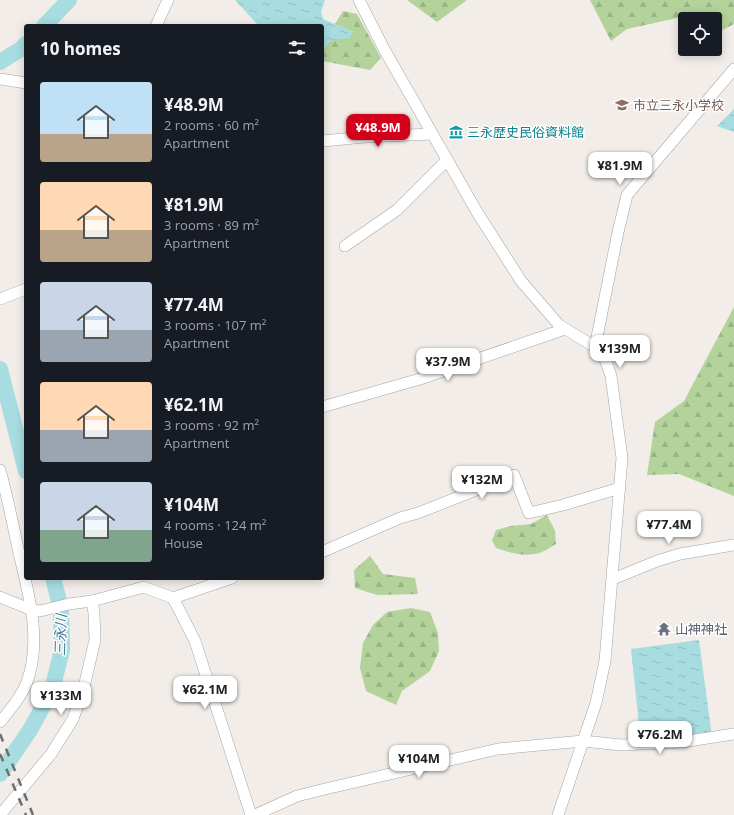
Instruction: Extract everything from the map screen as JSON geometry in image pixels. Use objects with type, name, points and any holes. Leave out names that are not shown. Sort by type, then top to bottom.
[{"type":"street","points":[[157,24],[168,0]]},
{"type":"street","points":[[359,0],[384,49],[432,134],[477,212],[521,281],[559,325],[595,347],[605,359],[610,376],[622,458],[613,579],[604,661],[596,703],[558,815]]},
{"type":"street","points":[[595,347],[627,195],[734,69]]},
{"type":"street","points":[[0,79],[24,84]]},
{"type":"street","points":[[324,141],[365,137],[432,134]]},
{"type":"street","points":[[345,246],[397,210],[447,160]]},
{"type":"street","points":[[4,298],[24,290]]},
{"type":"street","points":[[324,406],[420,379],[565,329]]},
{"type":"street","points":[[0,470],[24,563]]},
{"type":"street","points":[[324,551],[400,518],[514,475],[529,513],[563,505],[620,488]]},
{"type":"street","points":[[613,579],[657,561],[680,554],[734,545]]},
{"type":"street","points":[[0,722],[21,694],[27,681],[34,650],[36,611],[28,580]]},
{"type":"street","points":[[0,597],[36,611],[89,601],[144,587],[173,598],[226,580]]},
{"type":"street","points":[[173,598],[195,641],[251,815]]},
{"type":"street","points":[[0,815],[51,754],[73,719],[84,688],[95,640],[94,613],[89,601]]},
{"type":"street","points":[[255,815],[297,796],[498,749],[583,741],[621,745],[682,742],[734,734]]},
{"type":"green space","points":[[407,0],[467,0],[437,22]]},
{"type":"green space","points":[[590,0],[734,0],[734,24],[722,30],[722,12],[678,12],[678,18],[627,29],[611,41]]},
{"type":"green space","points":[[343,11],[357,14],[381,58],[370,70],[324,61],[324,48],[331,40],[353,32],[335,24]]},
{"type":"green space","points":[[734,307],[734,496],[679,474],[647,475],[655,422],[684,401]]},
{"type":"green space","points":[[547,515],[555,531],[556,544],[542,552],[530,555],[513,553],[496,548],[492,540],[496,530],[511,526],[531,524]]},
{"type":"green space","points":[[370,556],[383,574],[415,578],[418,594],[377,595],[355,588],[354,570]]},
{"type":"green space","points":[[411,608],[430,612],[438,633],[439,651],[430,671],[402,691],[396,705],[366,691],[360,668],[363,643],[373,625],[387,612]]},
{"type":"water","points":[[235,0],[325,0],[321,12],[323,19],[353,32],[350,38],[331,40],[324,48],[324,24],[257,24]]},
{"type":"water","points":[[734,109],[734,132],[717,126]]},
{"type":"water","points":[[699,640],[712,737],[641,744],[631,649]]},
{"type":"waterway","points":[[46,24],[69,0]]},
{"type":"waterway","points":[[0,62],[24,46]]},
{"type":"waterway","name":"三永川","points":[[0,369],[24,463]]},
{"type":"waterway","name":"三永川","points":[[0,774],[30,730],[52,690],[62,650],[61,609],[54,580]]},
{"type":"railway","points":[[0,734],[33,815]]},
{"type":"railway","points":[[0,754],[26,815]]},
{"type":"place","name":"市立三永小学校","points":[[622,105]]},
{"type":"place","name":"三永歴史民俗資料館","points":[[456,132]]},
{"type":"place","name":"山神神社","points":[[664,629]]}]
